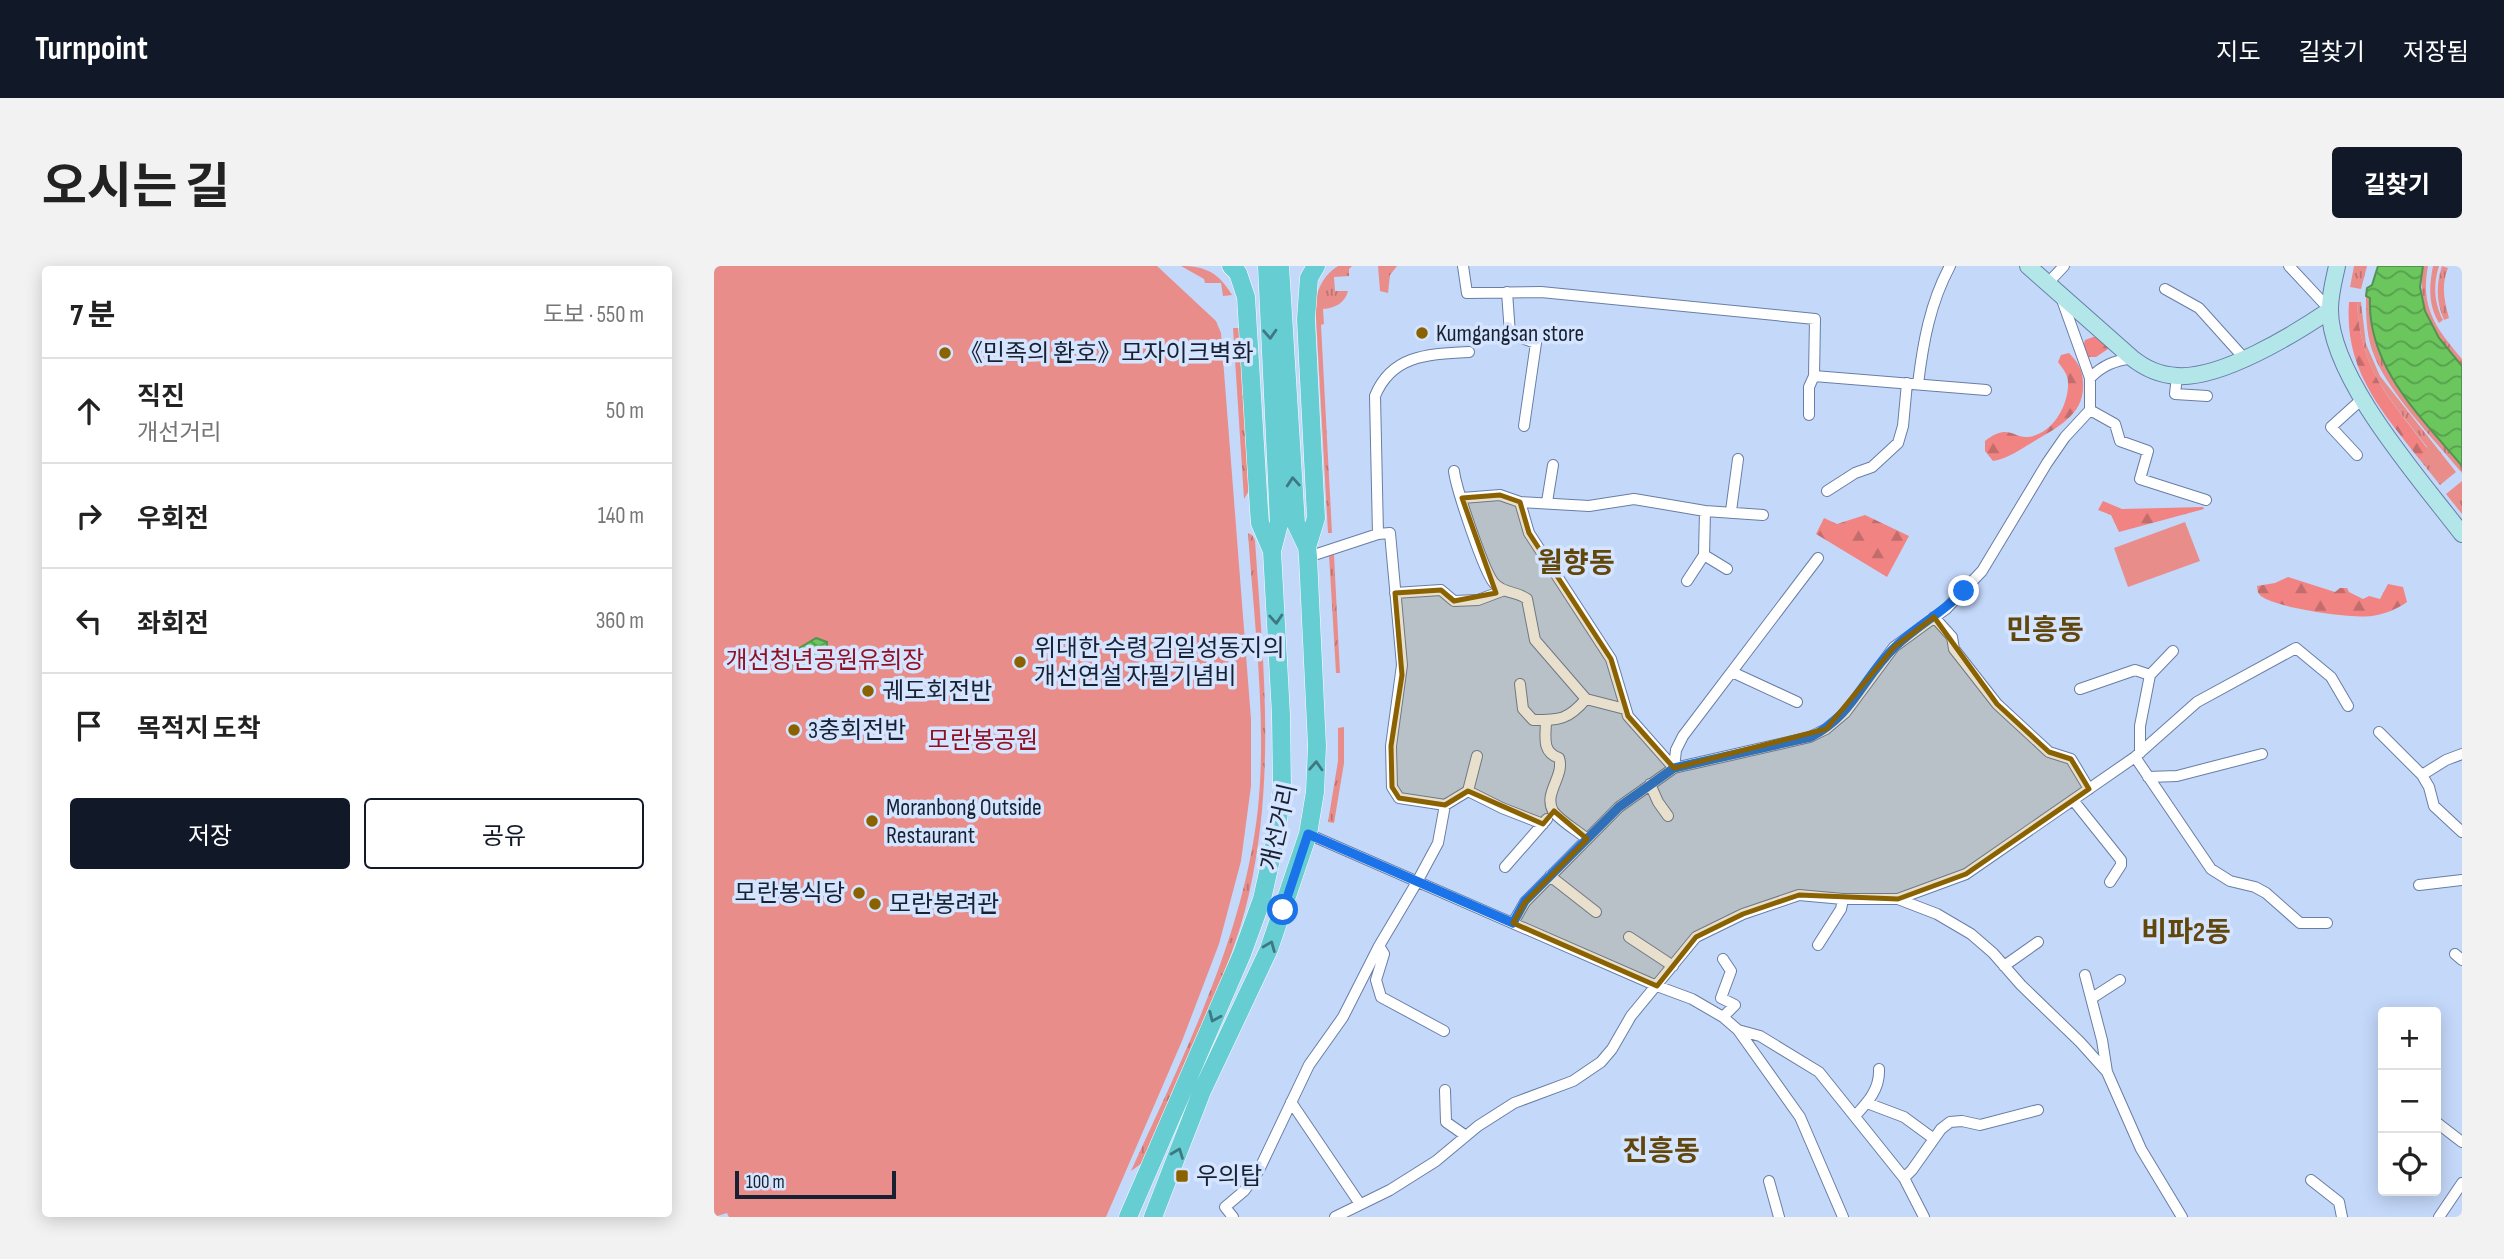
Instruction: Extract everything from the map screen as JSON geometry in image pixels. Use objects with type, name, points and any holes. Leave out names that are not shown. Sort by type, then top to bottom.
[{"type":"main road","name":"개선거리","points":[[1231,266],[1238,273],[1246,298],[1260,523],[1272,551]]},
{"type":"main road","name":"개선거리","points":[[1128,1217],[1241,954],[1262,899],[1276,837],[1282,787],[1281,715],[1272,551],[1279,524],[1266,266]]},
{"type":"main road","name":"개선거리","points":[[1280,266],[1296,524],[1307,552]]},
{"type":"main road","name":"개선거리","points":[[1153,1217],[1202,1091],[1269,949],[1308,834],[1315,792],[1317,746],[1307,552],[1316,518],[1306,319],[1309,278],[1316,266]]},
{"type":"street","points":[[1463,266],[1467,293],[1541,292],[1815,319],[1814,376],[1809,387],[1809,415]]},
{"type":"street","points":[[1827,491],[1855,473],[1872,467],[1898,443],[1937,289],[1950,266]]},
{"type":"street","points":[[2028,266],[2146,369],[2178,376],[2200,375],[2244,358],[2292,334],[2330,310]]},
{"type":"street","points":[[2047,284],[2064,266]]},
{"type":"street","points":[[2289,266],[2330,310]]},
{"type":"street","points":[[2337,266],[2330,310],[2338,350],[2362,399],[2462,534]]},
{"type":"street","points":[[2165,289],[2199,307],[2244,358]]},
{"type":"street","points":[[1507,292],[1510,334],[1536,343],[1524,426]]},
{"type":"street","points":[[1513,923],[1525,901],[1619,807],[1674,768],[1811,737],[1826,729],[1845,713],[1894,647],[1946,609],[1982,571],[2047,463],[2090,410],[2090,378],[2061,297]]},
{"type":"street","points":[[1378,534],[1375,396],[1380,385],[1392,369],[1413,359],[1431,354],[1469,352]]},
{"type":"street","points":[[2090,378],[2112,361],[2132,358]]},
{"type":"street","points":[[1814,376],[1986,390]]},
{"type":"street","points":[[2178,376],[2175,394],[2207,396]]},
{"type":"street","points":[[2357,455],[2331,427],[2362,399]]},
{"type":"street","points":[[2090,410],[2115,424],[2120,440],[2148,452],[2140,479],[2206,500]]},
{"type":"street","points":[[1731,512],[1738,459]]},
{"type":"street","points":[[1547,502],[1553,465]]},
{"type":"street","points":[[1454,471],[1471,529],[1492,582],[1502,591],[1522,595],[1527,599],[1535,640],[1586,699],[1625,709]]},
{"type":"street","points":[[1462,498],[1500,495],[1520,502],[1589,506],[1634,499],[1705,512],[1763,515]]},
{"type":"street","points":[[1520,502],[1529,533],[1611,659],[1628,716],[1674,768]]},
{"type":"street","points":[[1687,581],[1704,555],[1705,512]]},
{"type":"street","points":[[1307,552],[1390,533],[1402,675],[1391,746],[1392,787],[1399,798],[1445,805],[1468,791],[1477,756]]},
{"type":"street","points":[[1704,555],[1727,569]]},
{"type":"street","points":[[1674,768],[1676,750],[1683,736],[1818,558]]},
{"type":"street","points":[[1395,593],[1441,590],[1454,601],[1478,600],[1502,591]]},
{"type":"street","points":[[1934,617],[1952,637],[1954,649],[1997,704],[2049,752],[2071,759],[2089,789]]},
{"type":"street","points":[[1335,1217],[1390,1190],[1436,1161],[1466,1136],[1514,1103],[1573,1081],[1601,1062],[1612,1049],[1631,1016],[1696,937],[1743,914],[1799,895],[1843,899],[1898,899],[1966,874],[2138,755],[2197,702],[2296,648],[2331,677],[2348,706]]},
{"type":"street","points":[[2173,650],[2150,675],[2140,726],[2138,755],[2148,777],[2211,869],[2231,881],[2266,892],[2300,923],[2327,923]]},
{"type":"street","points":[[2080,689],[2135,670],[2150,675]]},
{"type":"street","points":[[1732,672],[1797,702]]},
{"type":"street","points":[[1520,684],[1523,709],[1533,720],[1561,720],[1575,712],[1586,699]]},
{"type":"street","points":[[1546,720],[1546,750],[1550,755],[1559,758],[1562,766],[1550,799],[1554,811],[1587,839]]},
{"type":"street","points":[[2379,732],[2422,775],[2429,787],[2434,806],[2462,832]]},
{"type":"street","points":[[2148,777],[2178,776],[2262,754]]},
{"type":"street","points":[[2422,775],[2445,760],[2462,754]]},
{"type":"street","points":[[1650,784],[1668,816]]},
{"type":"street","points":[[1468,791],[1543,824]]},
{"type":"street","points":[[2073,800],[2120,860],[2121,865],[2110,882]]},
{"type":"street","points":[[1233,1217],[1225,1207],[1251,1183],[1309,1065],[1343,1017],[1379,946],[1417,882],[1438,843],[1445,805]]},
{"type":"street","points":[[1505,867],[1554,811]]},
{"type":"street","points":[[1308,834],[1692,999],[1723,1017],[1738,1030],[1800,1117],[1843,1217]]},
{"type":"street","points":[[1550,876],[1596,912]]},
{"type":"street","points":[[2419,885],[2462,880]]},
{"type":"street","points":[[1818,945],[1841,909],[1843,899]]},
{"type":"street","points":[[1898,899],[1937,914],[1971,934],[2080,1042],[2106,1072],[2141,1149],[2182,1217]]},
{"type":"street","points":[[1629,937],[1673,966]]},
{"type":"street","points":[[2004,966],[2038,942]]},
{"type":"street","points":[[1379,946],[1384,954],[1376,980],[1381,997],[1444,1031]]},
{"type":"street","points":[[1723,959],[1731,971],[1721,998],[1735,1005],[1723,1017]]},
{"type":"street","points":[[2085,975],[2102,1040],[2106,1072]]},
{"type":"street","points":[[2092,999],[2120,980]]},
{"type":"street","points":[[1738,1030],[1760,1035],[1819,1072],[1904,1178],[1924,1217]]},
{"type":"street","points":[[1855,1116],[1880,1080],[1879,1069]]},
{"type":"street","points":[[1445,1090],[1446,1122],[1466,1136]]},
{"type":"street","points":[[1291,1102],[1360,1204]]},
{"type":"street","points":[[1867,1102],[1904,1117],[1934,1139]]},
{"type":"street","points":[[1904,1178],[1941,1129],[1955,1120],[1980,1125],[2038,1110]]},
{"type":"street","points":[[2441,1126],[2462,1142]]},
{"type":"street","points":[[2311,1180],[2339,1202],[2342,1217]]},
{"type":"street","points":[[1769,1181],[1779,1217]]},
{"type":"street","points":[[2439,1217],[2462,1184]]},
{"type":"highlighted area","points":[[1500,495],[1520,502],[1529,533],[1611,659],[1628,716],[1674,768],[1826,729],[1894,647],[1934,617],[1997,704],[2049,752],[2071,759],[2089,789],[1966,874],[1898,899],[1799,895],[1743,914],[1696,937],[1657,986],[1513,923],[1525,902],[1587,839],[1554,811],[1543,824],[1468,791],[1445,805],[1399,798],[1392,787],[1391,746],[1402,675],[1395,593],[1441,590],[1454,601],[1496,593],[1462,498]]},
{"type":"green space","name":"모란봉공원","points":[[714,266],[1157,266],[1216,321],[1221,333],[1251,719],[1251,786],[1241,861],[1219,944],[1182,1041],[1106,1217],[729,1217],[727,1213],[714,1217]]},
{"type":"green space","points":[[1181,266],[1198,267],[1211,272],[1232,295],[1223,296],[1221,283],[1205,283],[1204,279]]},
{"type":"green space","points":[[1338,266],[1352,266],[1349,276],[1334,277],[1335,291],[1348,291],[1339,304],[1323,309],[1324,324],[1321,325],[1332,533],[1328,533],[1315,300],[1323,281]]},
{"type":"green space","points":[[1378,266],[1397,266],[1390,275],[1388,293],[1380,291]]},
{"type":"green space","points":[[2354,266],[2367,266],[2361,289],[2350,287]]},
{"type":"green space","points":[[2423,266],[2428,266],[2426,294],[2432,317],[2462,359],[2462,366],[2429,321],[2422,297]]},
{"type":"green space","points":[[2433,266],[2439,266],[2435,293],[2443,320],[2439,323],[2430,295]]},
{"type":"green space","points":[[2442,266],[2448,268],[2444,293],[2449,318],[2444,320],[2438,293]]},
{"type":"green space","points":[[2366,296],[2370,298],[2371,323],[2377,346],[2387,368],[2414,410],[2462,466],[2462,473],[2399,398],[2379,366],[2369,336]]},
{"type":"green space","points":[[2349,302],[2357,302],[2364,346],[2378,381],[2427,448],[2420,460],[2379,406],[2359,369],[2352,348]]},
{"type":"green space","points":[[2357,302],[2361,302],[2366,344],[2380,376],[2456,472],[2440,485],[2420,460],[2427,447],[2378,381],[2370,364],[2359,326]]},
{"type":"green space","points":[[1233,328],[1239,328],[1250,489],[1244,499]]},
{"type":"green space","points":[[2096,336],[2105,341],[2108,349],[2096,357],[2089,357],[2082,351],[2085,340]]},
{"type":"green space","points":[[2069,353],[2079,367],[2083,379],[2082,394],[2074,412],[2060,425],[2033,442],[2009,456],[1993,461],[1985,451],[1985,441],[2001,432],[2023,437],[2036,435],[2050,427],[2060,413],[2064,406],[2068,382],[2058,362],[2061,355]]},
{"type":"green space","points":[[2462,481],[2462,514],[2446,494]]},
{"type":"green space","points":[[2103,501],[2122,509],[2204,509],[2119,532],[2111,515],[2098,510]]},
{"type":"green space","points":[[1865,515],[1909,536],[1887,577],[1816,534],[1824,518],[1837,524]]},
{"type":"green space","points":[[2185,522],[2200,561],[2128,587],[2114,548]]},
{"type":"green space","points":[[1248,533],[1255,540],[1265,717],[1262,805],[1249,894],[1220,982],[1145,1161],[1131,1171],[1209,994],[1240,903],[1251,856],[1258,808],[1261,740],[1259,670]]},
{"type":"green space","points":[[1329,555],[1334,555],[1340,673],[1336,673]]},
{"type":"green space","points":[[2288,577],[2335,592],[2340,588],[2347,588],[2349,592],[2363,599],[2369,596],[2380,599],[2388,584],[2403,587],[2407,602],[2386,613],[2349,616],[2282,605],[2258,593],[2257,586],[2275,583]]},
{"type":"green space","points":[[1344,727],[1344,763],[1334,823],[1328,822],[1338,761],[1338,728]]},
{"type":"water","points":[[2378,266],[2423,266],[2420,287],[2425,311],[2439,338],[2462,366],[2462,466],[2414,410],[2387,369],[2377,346],[2371,323],[2370,298],[2366,296]]},
{"type":"water","points":[[816,638],[827,642],[827,655],[802,670],[790,665],[791,653]]},
{"type":"place","name":"Kumgangsan store","points":[[1422,333]]},
{"type":"place","name":"《민족의 환호》모자이크벽화","points":[[945,353]]},
{"type":"place","name":"위대한 수령 김일성동지의 개선연설 자필기념비","points":[[1020,662]]},
{"type":"place","name":"궤도회전반","points":[[868,691]]},
{"type":"place","name":"3충회전반","points":[[794,730]]},
{"type":"place","name":"Moranbong Outside Restaurant","points":[[872,821]]},
{"type":"place","name":"모란봉식당","points":[[859,893]]},
{"type":"place","name":"모란봉려관","points":[[875,904]]},
{"type":"place","name":"우의탑","points":[[1182,1176]]},
{"type":"district","name":"월향동","points":[[1576,563]]},
{"type":"district","name":"민흥동","points":[[2045,630]]},
{"type":"district","name":"비파2동","points":[[2186,932]]},
{"type":"district","name":"진흥동","points":[[1661,1151]]},
{"type":"route","points":[[1283,910],[1308,834],[1513,923],[1525,901],[1619,807],[1650,784],[1674,768],[1811,737],[1826,729],[1845,713],[1894,647],[1946,609],[1964,591]]},
{"type":"park label","name":"개선청년공원유희장","points":[[825,660]]}]
